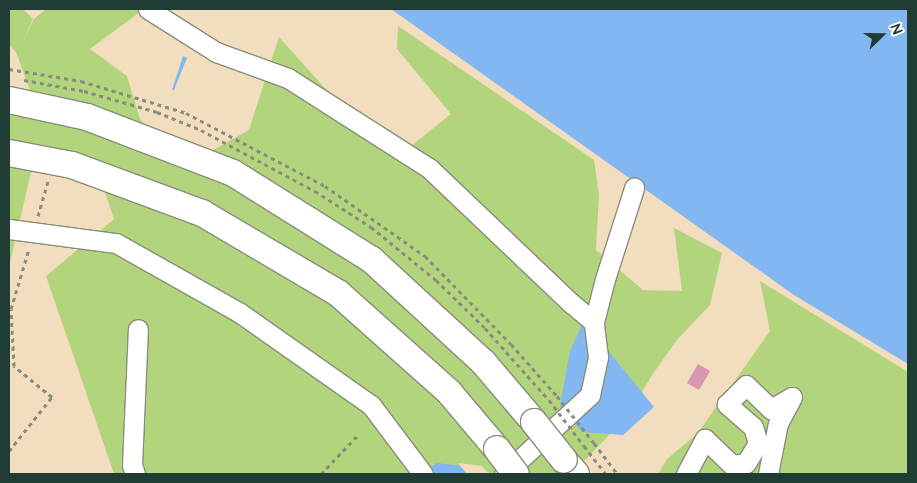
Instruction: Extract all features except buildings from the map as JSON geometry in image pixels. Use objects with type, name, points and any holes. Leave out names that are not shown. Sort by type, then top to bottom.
[{"type":"highway","points":[[9,100],[87,117],[241,178],[372,260],[483,362],[534,422],[575,460]]},
{"type":"highway","points":[[9,153],[72,165],[202,214],[338,293],[449,392],[516,474]]},
{"type":"street","points":[[148,9],[216,52],[288,78],[429,168],[594,322]]},
{"type":"street","points":[[504,474],[590,395],[598,357],[594,322],[605,279],[634,188]]},
{"type":"street","points":[[9,229],[116,243],[240,313],[371,405],[423,474]]},
{"type":"street","points":[[135,474],[132,465],[138,330]]},
{"type":"street","points":[[686,474],[705,440],[732,465],[746,463],[758,443],[753,427],[728,404],[746,385],[772,408],[792,397],[778,423],[768,474]]},
{"type":"path","points":[[9,451],[52,397],[14,366],[11,309],[53,161]]},
{"type":"path","points":[[557,396],[617,474]]},
{"type":"path","points":[[549,400],[575,460],[606,474]]},
{"type":"path","points":[[321,474],[359,434]]},
{"type":"green space","points":[[9,9],[23,9],[33,19],[23,41],[34,19],[46,9],[144,9],[90,49],[127,76],[140,119],[176,160],[188,164],[249,130],[279,37],[348,114],[411,146],[451,114],[397,49],[398,26],[594,160],[599,195],[596,250],[643,290],[682,291],[674,228],[722,253],[710,305],[677,340],[652,375],[629,414],[572,474],[114,474],[46,276],[114,219],[94,159],[9,139],[9,111],[36,107],[16,52],[9,45]]},
{"type":"green space","points":[[9,144],[33,164],[9,267]]},
{"type":"green space","points":[[760,281],[908,372],[908,474],[658,474],[667,459],[697,434],[770,331]]},
{"type":"water","points":[[391,9],[908,9],[908,364],[794,295]]},
{"type":"water","points":[[183,56],[187,58],[174,90],[172,90]]},
{"type":"water","points":[[584,321],[654,407],[623,435],[582,432],[560,406],[570,351]]},
{"type":"water","points":[[436,463],[481,468],[486,474],[424,474]]},
{"type":"pier","points":[[458,463],[482,466],[489,474],[467,474]]}]
